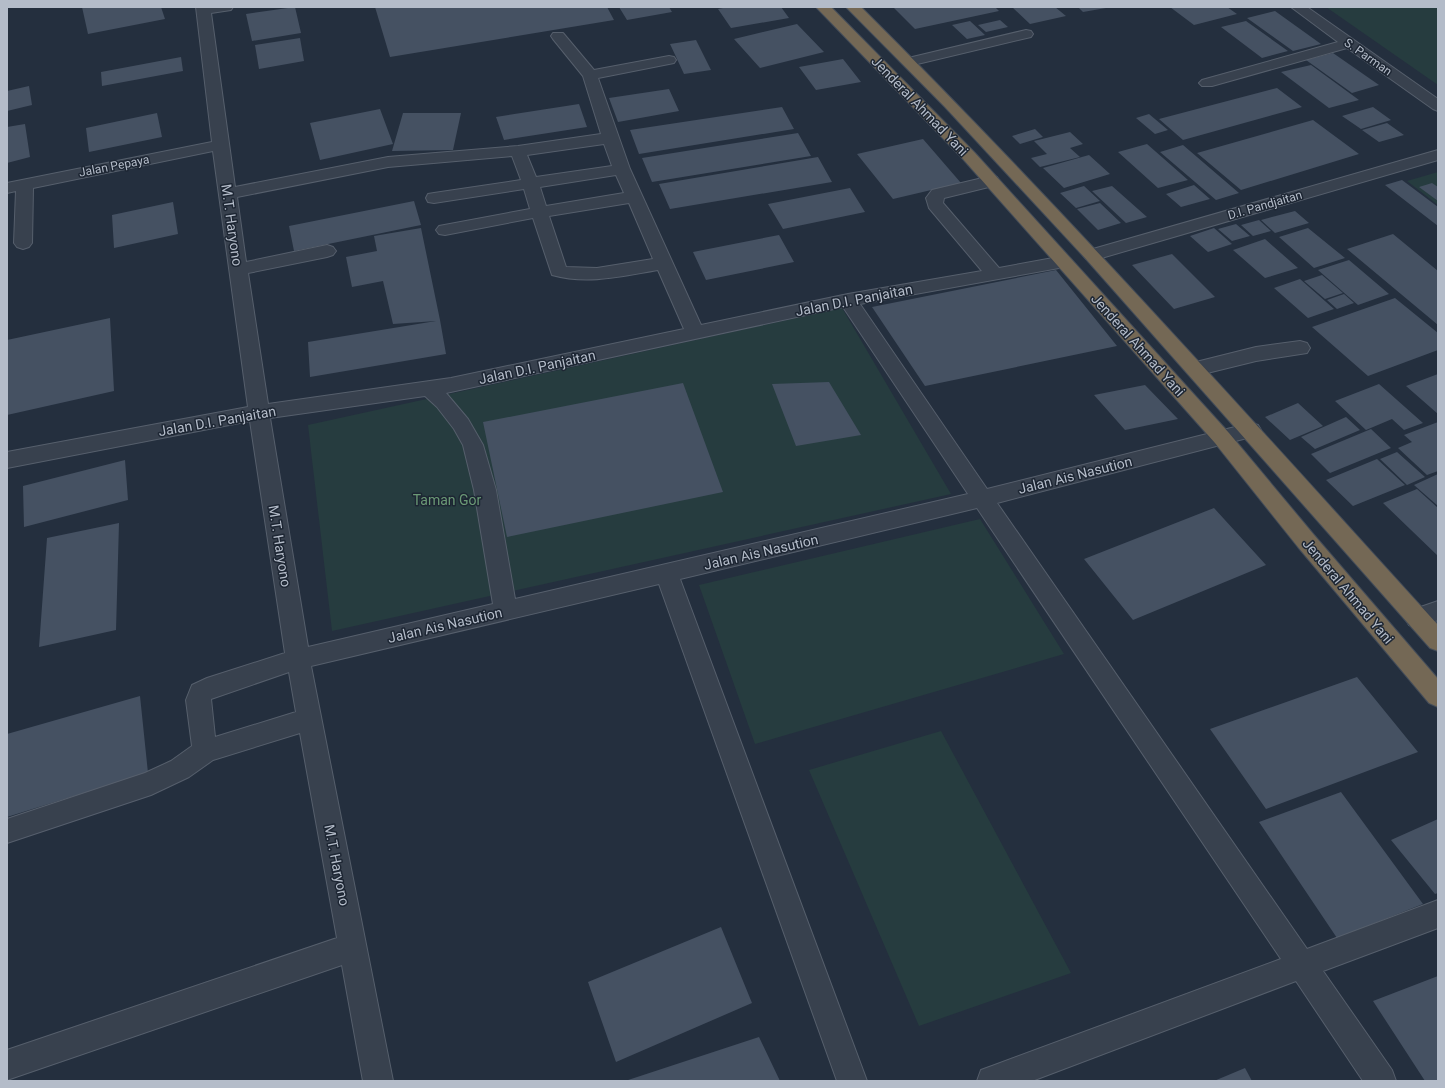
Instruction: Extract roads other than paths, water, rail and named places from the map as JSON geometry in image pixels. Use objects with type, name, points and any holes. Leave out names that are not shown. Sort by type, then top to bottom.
[{"type":"highway","name":"Jenderal Ahmad Yani","points":[[823,7],[991,181],[1222,438],[1306,541],[1438,696]]},
{"type":"highway","name":"Jenderal Ahmad Yani","points":[[853,7],[950,104],[1092,254],[1251,430],[1438,641]]},
{"type":"street","points":[[203,9],[226,7]]},
{"type":"street","name":"S. Parman","points":[[1298,7],[1438,106]]},
{"type":"street","name":"M.T. Haryono","points":[[203,9],[209,64],[238,269],[298,659],[378,1081]]},
{"type":"street","points":[[909,62],[1026,34]]},
{"type":"street","points":[[558,36],[590,75],[610,138],[622,169],[695,333]]},
{"type":"street","points":[[1207,83],[1349,43]]},
{"type":"street","points":[[590,75],[669,60]]},
{"type":"street","points":[[228,194],[388,162],[518,151],[610,138]]},
{"type":"street","name":"Jalan Pepaya","points":[[7,188],[221,145]]},
{"type":"street","points":[[518,151],[530,182],[558,271],[569,274],[592,274],[664,263]]},
{"type":"street","name":"D.I. Pandjaitan","points":[[1092,254],[1438,155]]},
{"type":"street","points":[[434,198],[622,169]]},
{"type":"street","points":[[991,181],[938,194],[934,198],[935,204],[995,274]]},
{"type":"street","points":[[24,243],[25,184]]},
{"type":"street","points":[[445,230],[539,212],[634,197]]},
{"type":"street","points":[[238,269],[327,250]]},
{"type":"street","name":"Jalan D.I. Panjaitan","points":[[7,460],[259,412],[476,380],[848,300],[1064,262]]},
{"type":"street","points":[[848,300],[1381,1081]]},
{"type":"street","points":[[1195,369],[1256,354],[1300,348]]},
{"type":"street","points":[[429,388],[444,402],[461,424],[473,445],[486,490],[506,611]]},
{"type":"street","name":"Jalan Ais Nasution","points":[[205,751],[198,700],[201,692],[207,688],[298,659],[667,574],[982,498],[1251,430]]},
{"type":"street","points":[[667,574],[852,1081]]},
{"type":"street","points":[[1417,618],[1438,610]]},
{"type":"street","points":[[7,831],[151,783],[180,768],[205,751],[309,719]]},
{"type":"street","points":[[992,1081],[1300,964],[1438,914]]},
{"type":"street","points":[[7,1065],[353,947]]},
{"type":"park label","name":"Taman Gor","points":[[447,500]]}]
